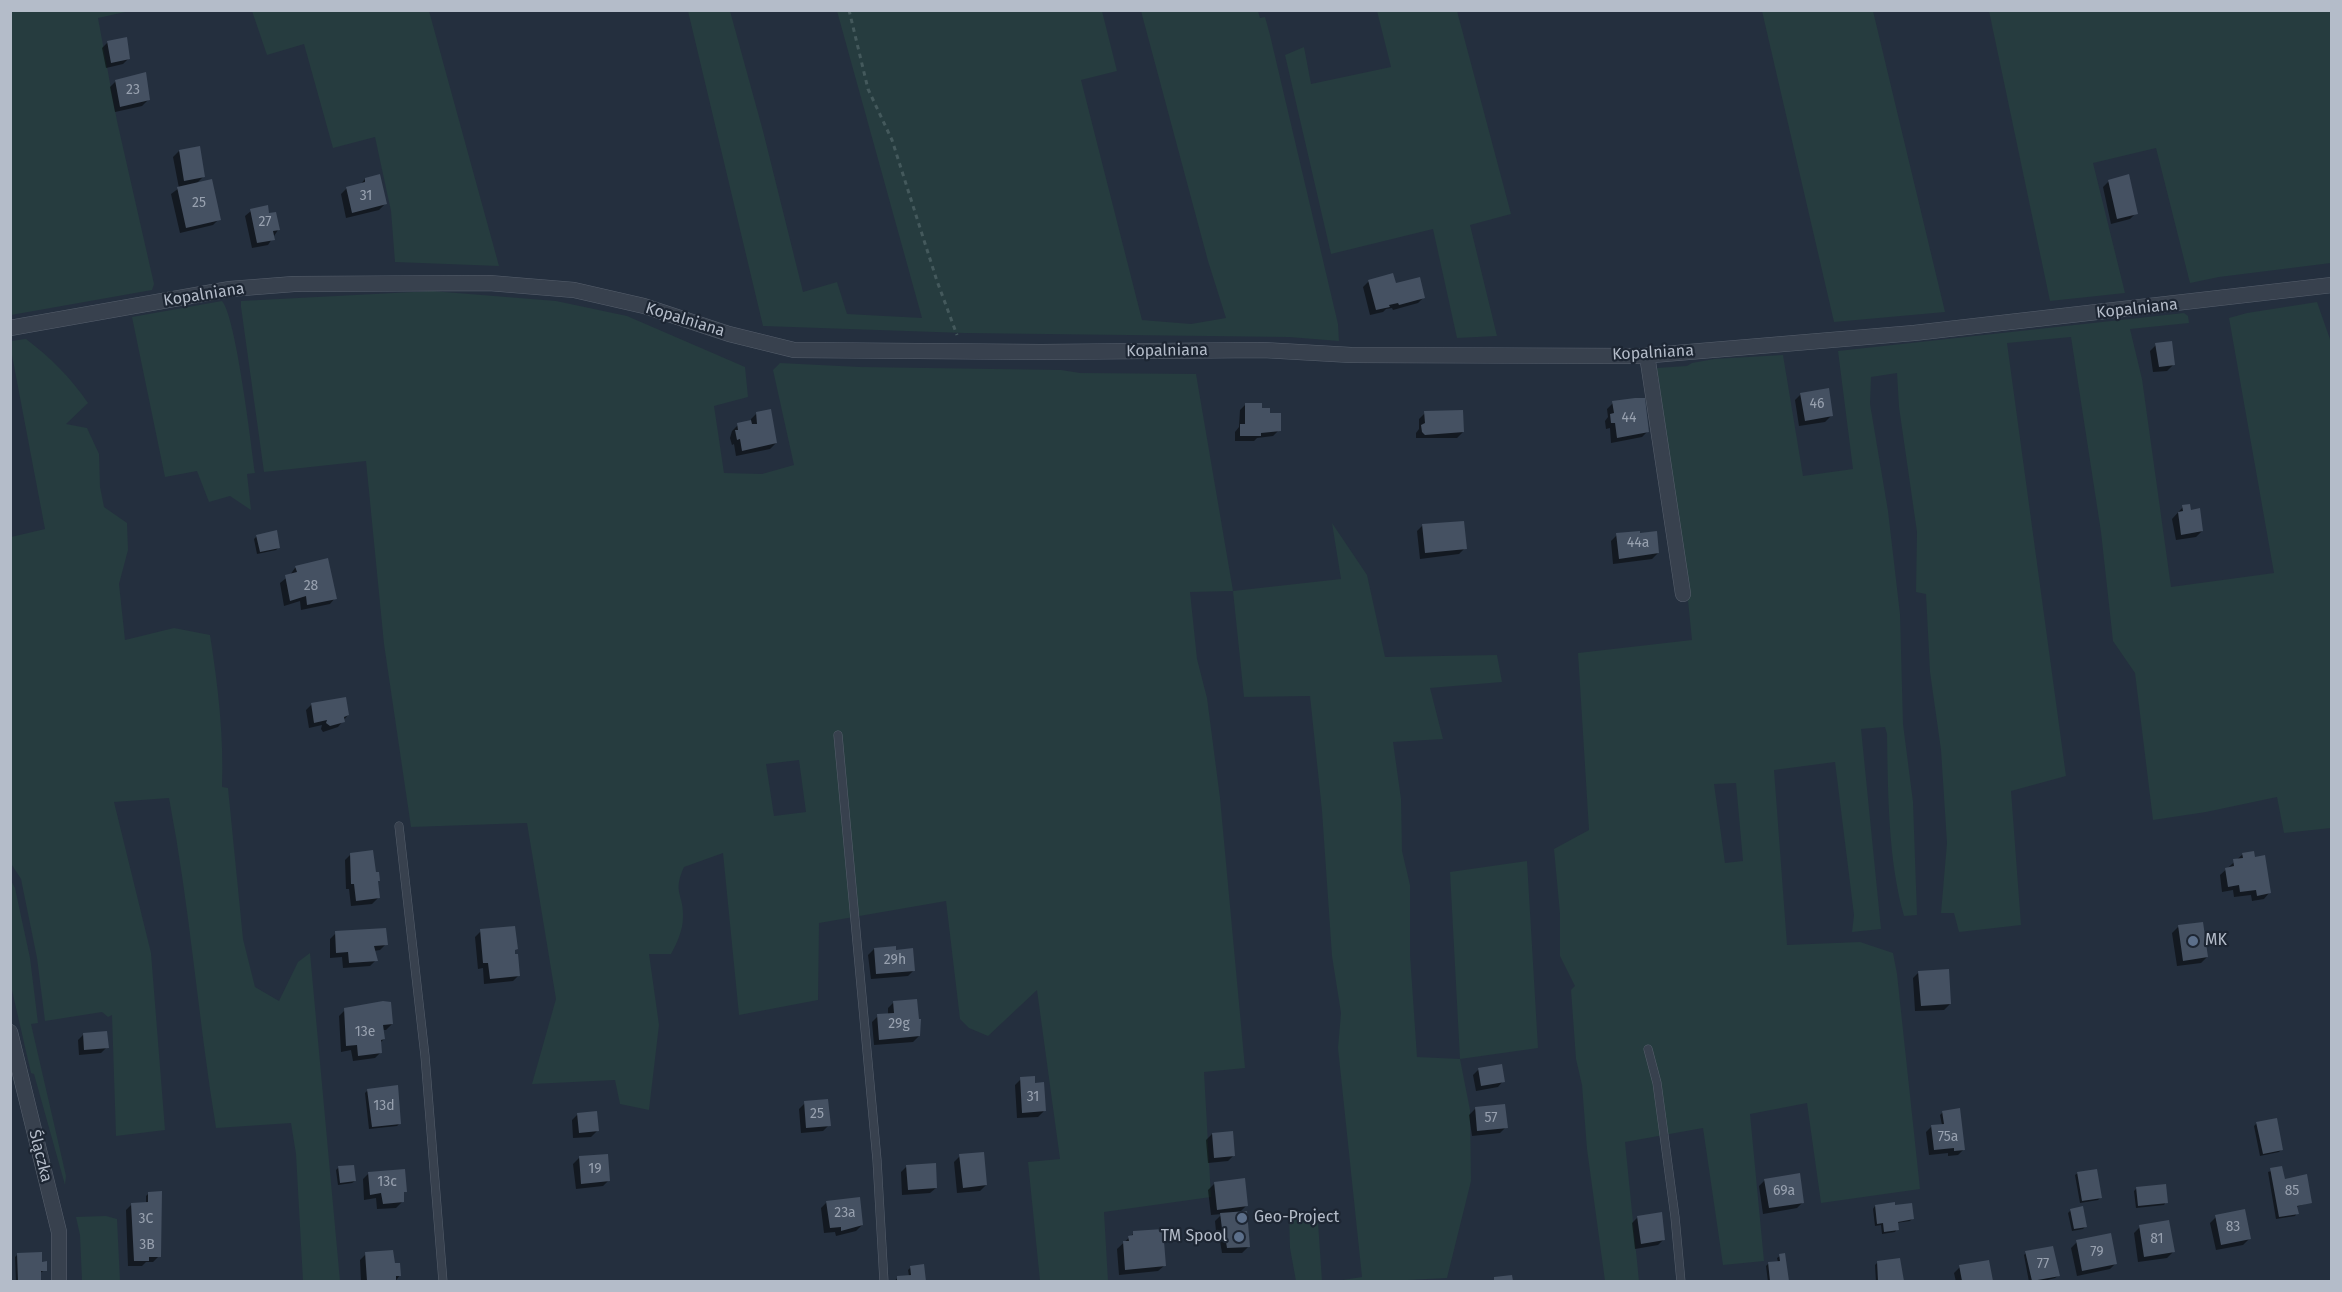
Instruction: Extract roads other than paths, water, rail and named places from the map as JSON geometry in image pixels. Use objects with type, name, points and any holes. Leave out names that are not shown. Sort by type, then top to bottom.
[{"type":"street","name":"Kopalniana","points":[[10,328],[230,289],[294,284],[489,283],[574,291],[644,306],[729,333],[794,350],[1263,350],[1352,355],[1647,355],[1914,333],[2331,285]]},
{"type":"street","points":[[1647,355],[1683,594]]},
{"type":"street","name":"Ślączka","points":[[10,1032],[15,1072],[59,1232],[59,1281]]},
{"type":"lane","points":[[838,735],[877,1160],[884,1281]]},
{"type":"lane","points":[[399,826],[425,1056],[443,1281]]},
{"type":"lane","points":[[1648,1048],[1657,1083],[1675,1216],[1681,1281]]},
{"type":"place","name":"MK","points":[[2193,941]]},
{"type":"place","name":"Geo-Project","points":[[1242,1218]]},
{"type":"place","name":"TM Spool","points":[[1239,1237]]}]
